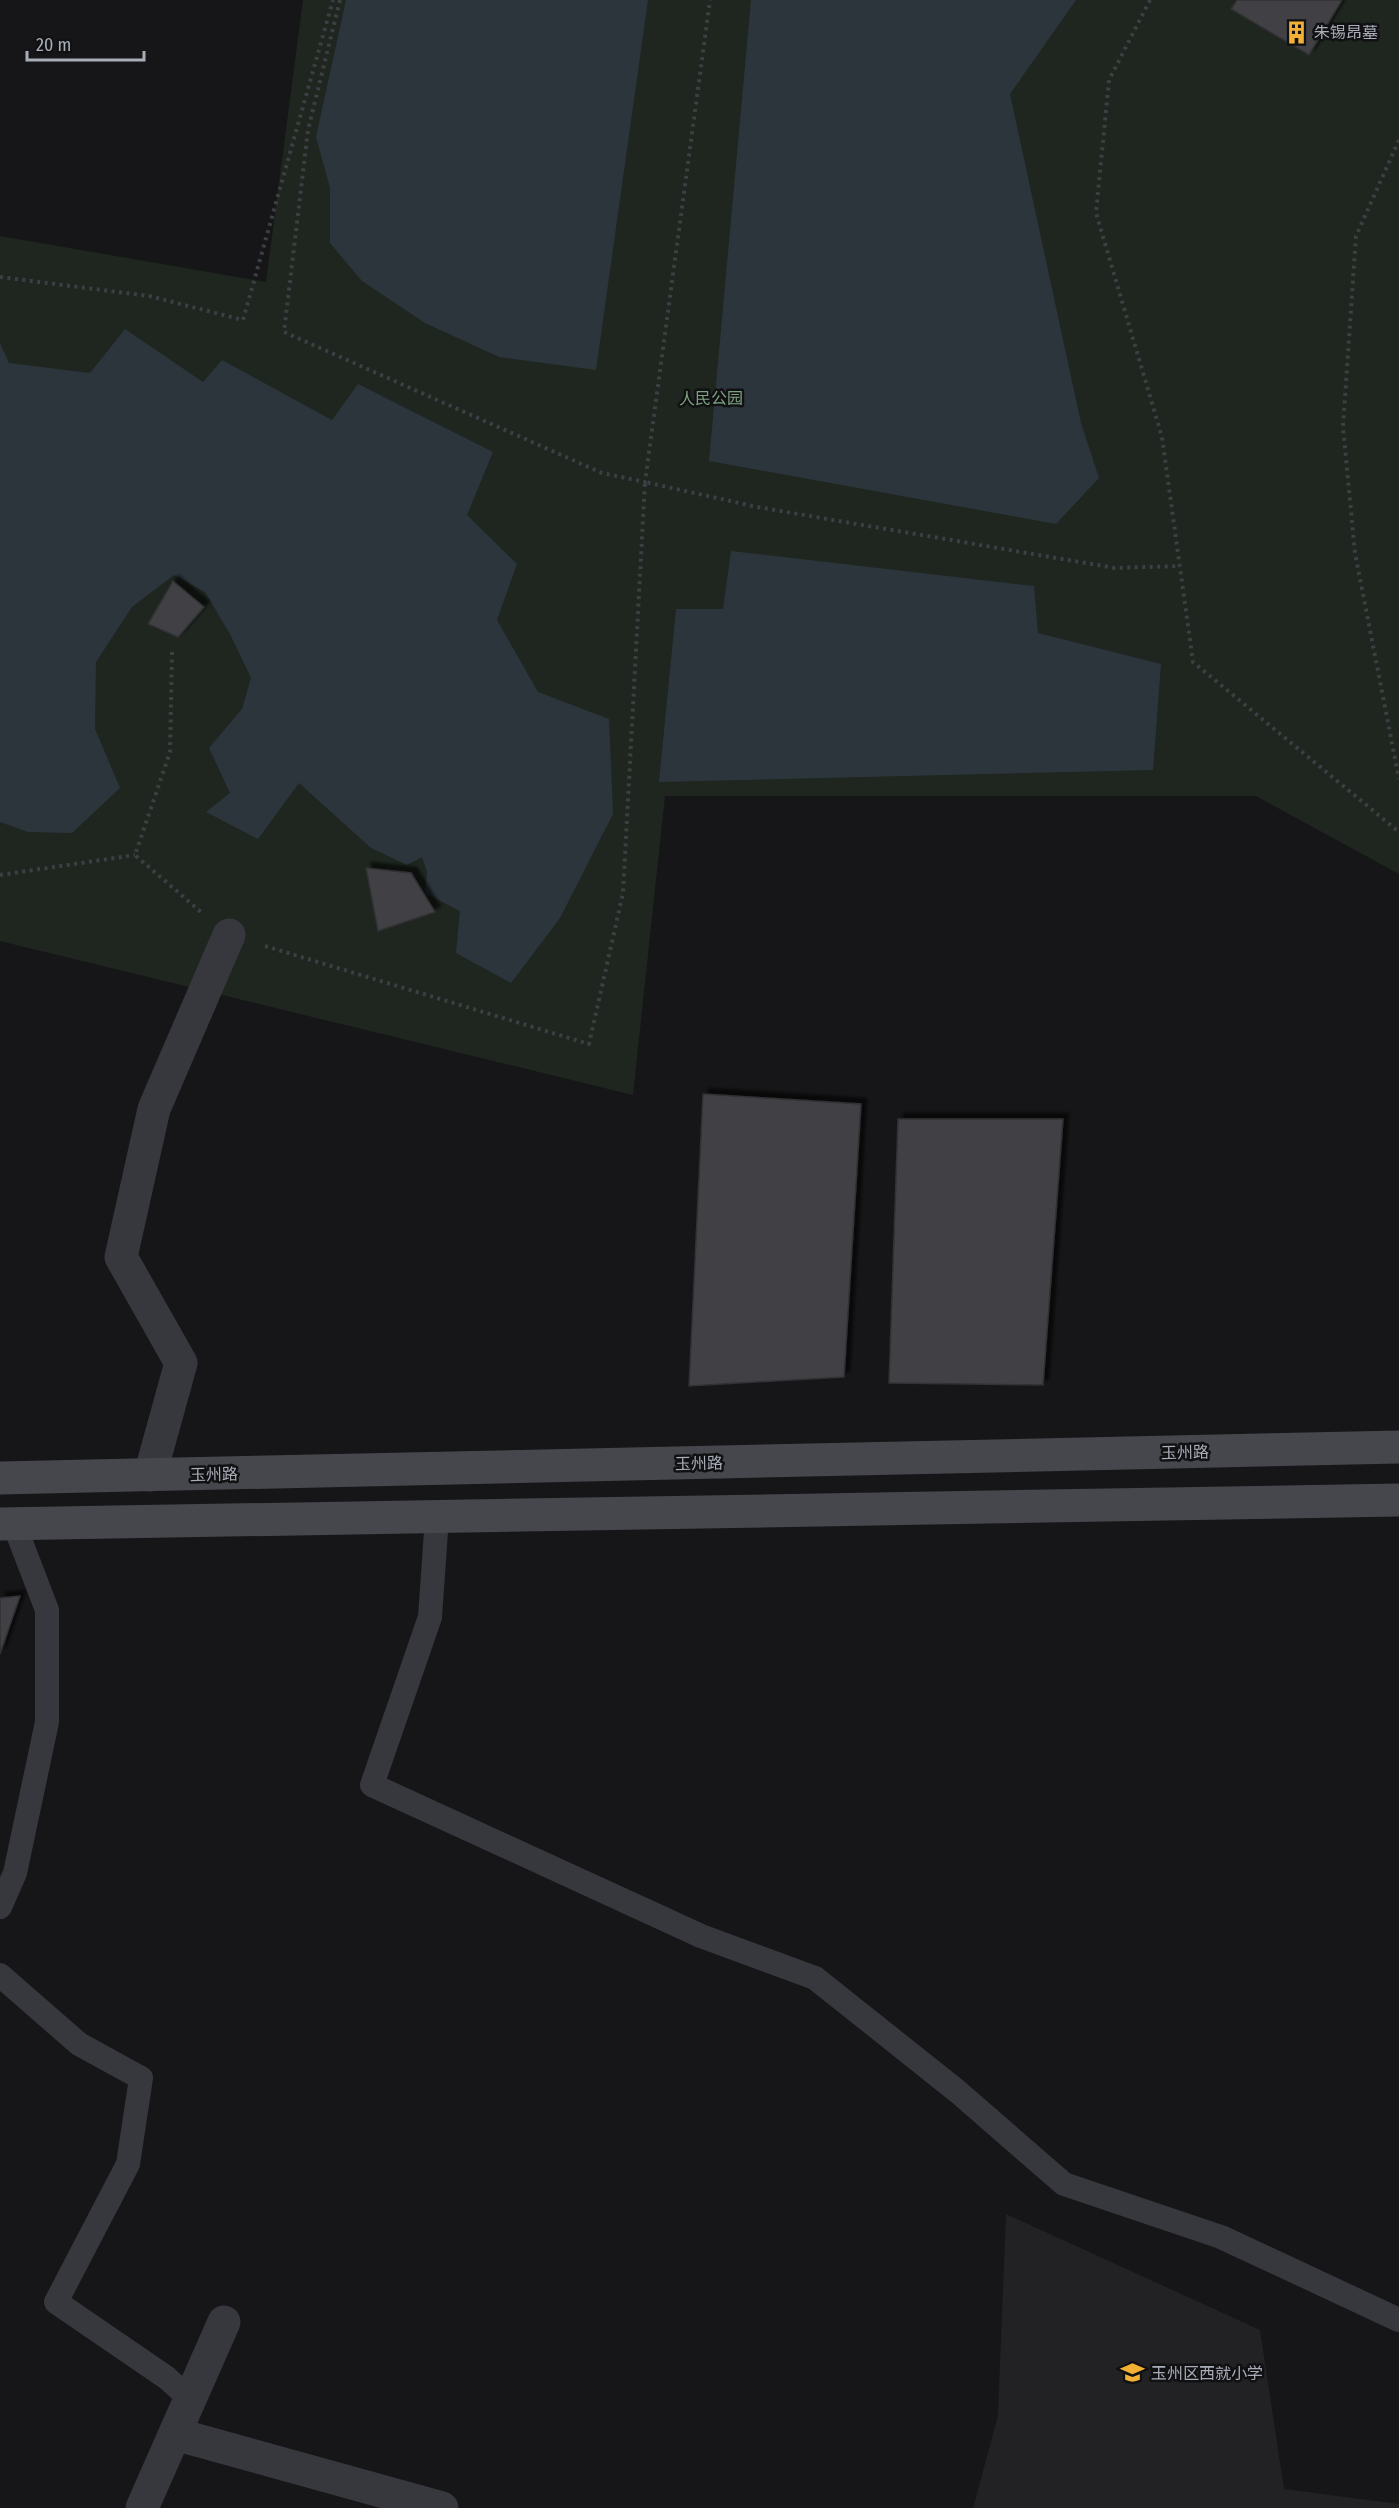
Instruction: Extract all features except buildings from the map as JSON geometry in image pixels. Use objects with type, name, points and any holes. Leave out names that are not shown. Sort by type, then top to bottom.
[{"type":"main road","name":"玉州路","points":[[0,1478],[1399,1447]]},
{"type":"main road","points":[[7,1524],[1399,1500]]},
{"type":"street","points":[[150,1475],[181,1363],[121,1257],[154,1109],[229,935]]},
{"type":"street","points":[[142,2508],[224,2322]]},
{"type":"street","points":[[175,2434],[442,2508]]},
{"type":"lane","points":[[437,1517],[430,1617],[372,1785],[701,1936],[814,1978],[957,2091],[1064,2184],[1221,2237],[1399,2320]]},
{"type":"lane","points":[[0,1907],[15,1873],[47,1722],[47,1610],[7,1524]]},
{"type":"lane","points":[[0,1976],[79,2044],[141,2078],[128,2163],[56,2302],[167,2378],[190,2399]]},
{"type":"path","points":[[0,277],[149,296],[243,320],[333,0]]},
{"type":"path","points":[[340,0],[309,130],[284,332],[602,473],[757,507],[1115,568],[1180,566]]},
{"type":"path","points":[[0,875],[135,855],[229,935],[589,1044],[623,893],[645,482],[710,0]]},
{"type":"path","points":[[1150,0],[1109,80],[1096,213],[1162,437],[1193,662],[1399,832]]},
{"type":"path","points":[[1399,140],[1356,236],[1343,426],[1355,553],[1399,780]]},
{"type":"path","points":[[135,855],[170,752],[172,652]]},
{"type":"shaded area","points":[[346,0],[648,0],[596,370],[499,357],[425,323],[362,281],[330,243],[330,188],[316,137]]},
{"type":"shaded area","points":[[751,0],[1076,0],[1010,94],[1081,423],[1099,478],[1056,524],[709,461]]},
{"type":"shaded area","points":[[125,329],[203,382],[222,360],[332,420],[358,384],[493,452],[467,515],[517,564],[497,620],[538,692],[609,719],[613,814],[560,918],[511,983],[456,953],[460,911],[425,893],[427,872],[422,857],[407,865],[371,848],[299,783],[258,839],[206,812],[230,793],[209,748],[242,709],[251,678],[230,634],[205,592],[174,575],[132,607],[96,662],[95,729],[120,788],[72,833],[28,832],[0,822],[0,343],[9,363],[90,373]]},
{"type":"shaded area","points":[[731,551],[1034,586],[1038,633],[1161,664],[1153,770],[659,782],[676,609],[723,609]]},
{"type":"shaded area","name":"玉州区西就小学","points":[[1006,2214],[1260,2330],[1284,2489],[1399,2504],[1399,2508],[973,2508],[998,2416]]},
{"type":"green space","name":"人民公园","points":[[303,0],[1399,0],[1399,874],[1256,796],[665,796],[633,1095],[0,941],[0,236],[266,282]]},
{"type":"place","name":"朱锡昂墓","points":[[1296,32]]},
{"type":"place","name":"玉州区西就小学","points":[[1133,2373]]}]
